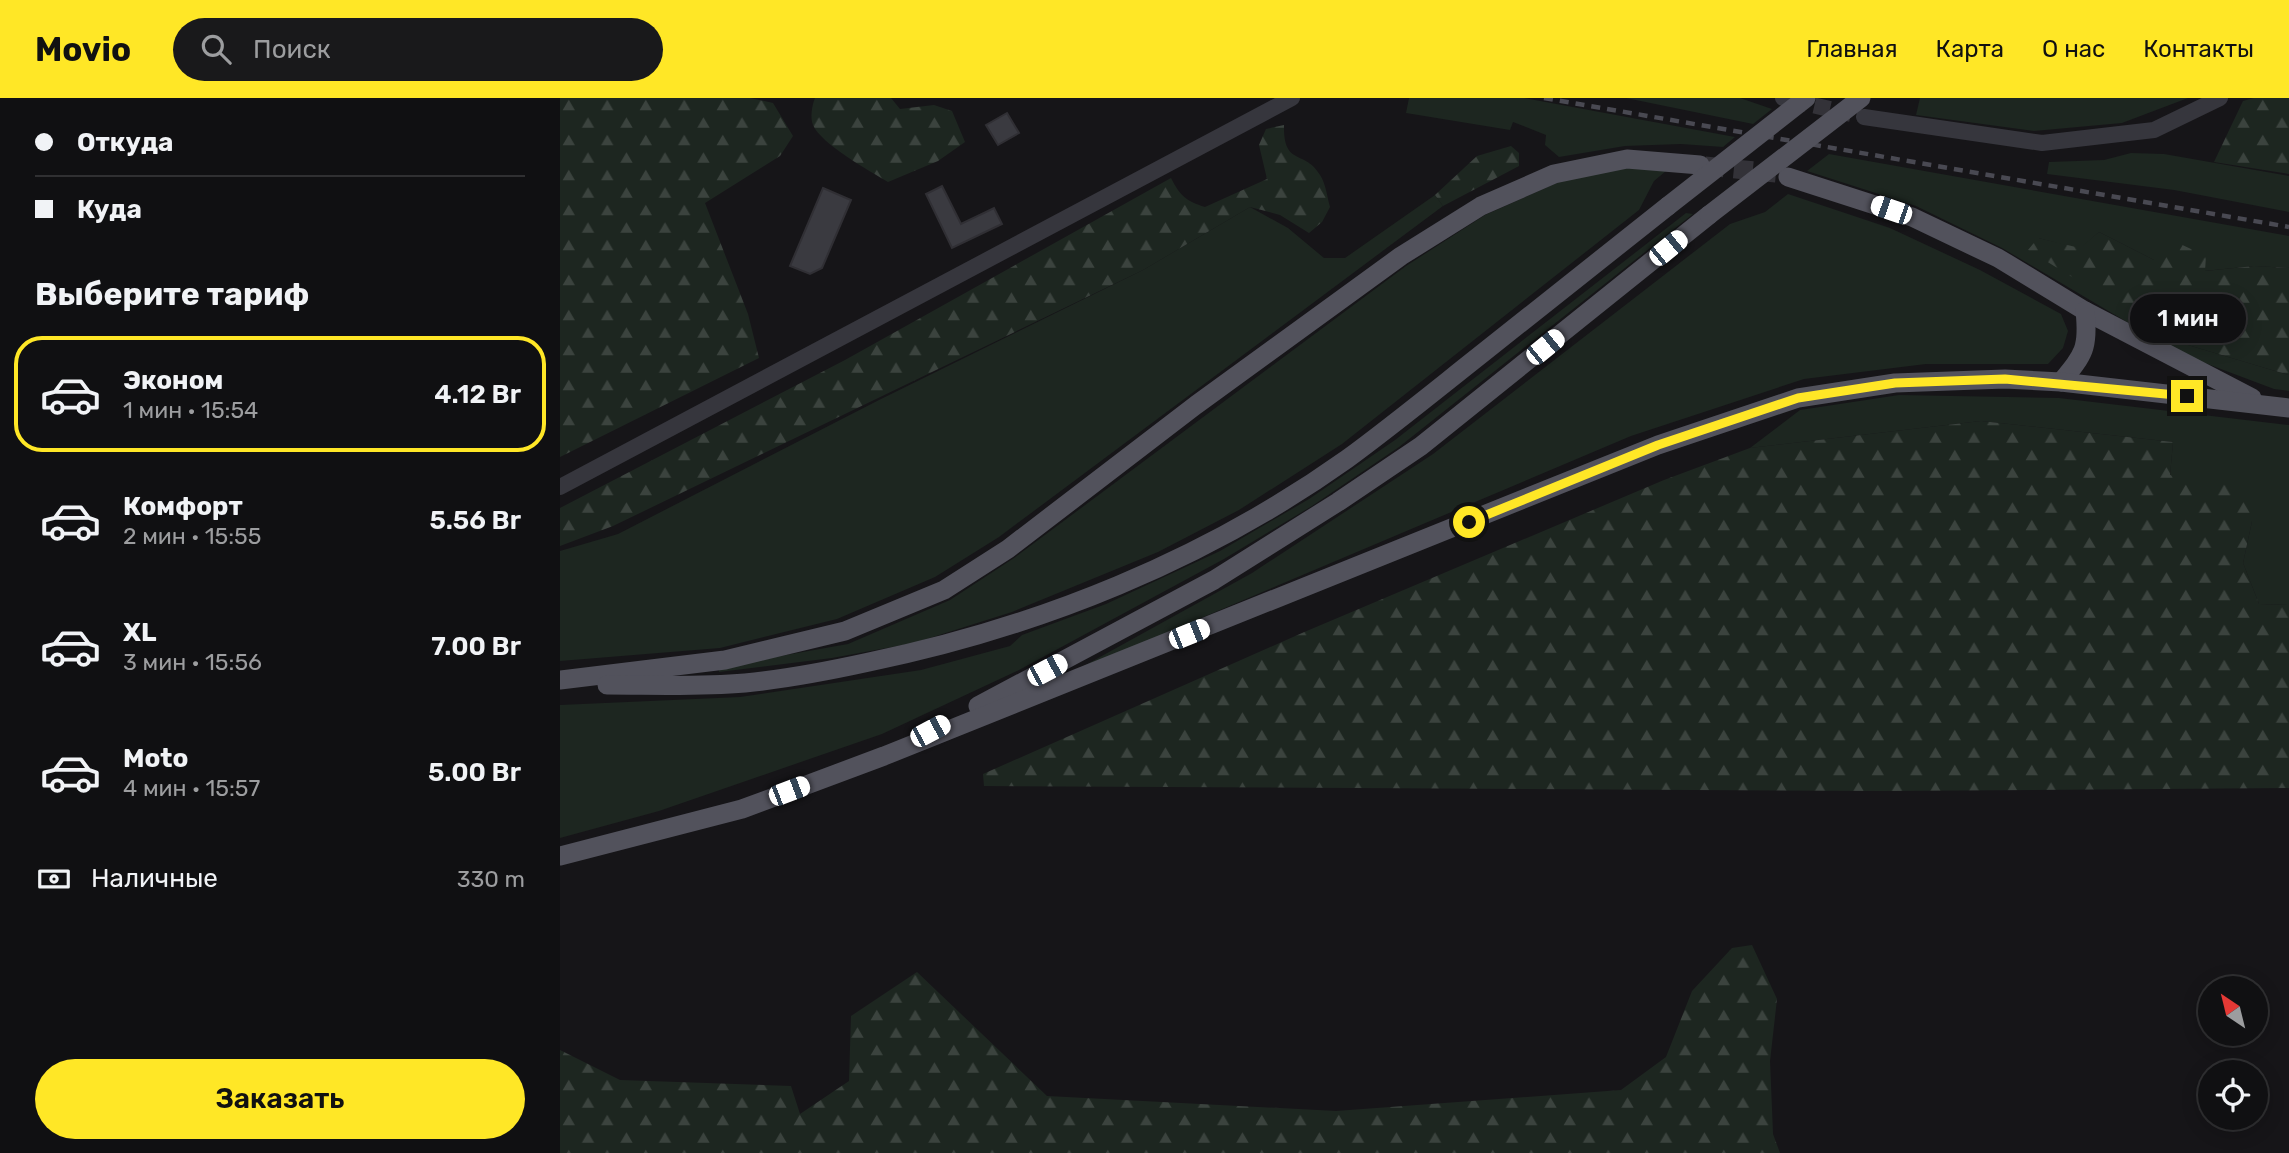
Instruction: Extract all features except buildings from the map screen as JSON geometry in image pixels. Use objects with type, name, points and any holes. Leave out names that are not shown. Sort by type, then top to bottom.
[{"type":"main road","points":[[560,682],[682,686],[746,683],[829,671],[917,653],[1002,629],[1094,596],[1179,558],[1257,516],[1345,460],[1805,98]]},
{"type":"main road","points":[[884,756],[1214,580],[1338,502],[1421,446],[1709,215],[1862,108]]},
{"type":"main road","points":[[560,682],[725,660],[845,631],[944,590],[1008,549],[1196,405],[1401,256],[1481,206],[1554,174],[1627,159],[1700,165]]},
{"type":"main road","points":[[1787,177],[1912,217],[1998,258],[2085,311],[2262,404]]},
{"type":"main road","points":[[2061,383],[2081,358],[2087,337],[2085,311]]},
{"type":"main road","points":[[560,856],[742,808],[884,756],[1658,445],[1798,398],[1895,383],[2005,379],[2289,408]]},
{"type":"street","points":[[560,487],[1292,98]]},
{"type":"street","points":[[1862,108],[2042,143],[2154,130],[2220,98]]},
{"type":"green space","points":[[560,98],[750,98],[773,103],[793,136],[780,156],[705,203],[748,314],[759,358],[560,457]]},
{"type":"green space","points":[[815,98],[891,98],[900,109],[934,105],[952,111],[965,142],[938,161],[888,182],[847,156],[818,132],[812,119]]},
{"type":"green space","points":[[1409,98],[1524,98],[1735,137],[1723,147],[1681,144],[1625,146],[1559,157],[1545,145],[1546,135],[1513,122],[1510,130],[1406,113]]},
{"type":"green space","points":[[1626,98],[1740,98],[1772,109],[1753,124]]},
{"type":"green space","points":[[1920,98],[2188,98],[2122,123],[2034,131],[1916,115]]},
{"type":"green space","points":[[2254,98],[2289,98],[2289,174],[2214,162],[2243,101]]},
{"type":"green space","points":[[1284,125],[1287,147],[1314,167],[1320,175],[1330,207],[1322,222],[1309,233],[1280,215],[1250,207],[1143,270],[613,526],[560,546],[560,508],[845,360],[1171,178],[1184,197],[1205,207],[1267,179],[1259,145],[1266,129]]},
{"type":"green space","points":[[1511,146],[1519,153],[1519,166],[1443,206],[1435,195],[1477,156]]},
{"type":"green space","points":[[2131,153],[2164,154],[2289,176],[2289,212],[2174,190],[2047,174],[2049,162],[2104,160]]},
{"type":"green space","points":[[1829,154],[2289,236],[2289,268],[2254,266],[2204,271],[2154,260],[2099,232],[2080,249],[2038,238],[2178,342],[2289,375],[2289,391],[2274,389],[2181,354],[2002,248],[1916,206],[1807,171]]},
{"type":"green space","points":[[1626,167],[1666,171],[1654,181],[1639,210],[1342,444],[1239,510],[1158,552],[1012,612],[914,643],[832,658],[719,672],[719,667],[848,644],[950,600],[1014,558],[1406,266],[1485,215],[1559,182]]},
{"type":"green space","points":[[1788,194],[1890,228],[1980,270],[2061,314],[2068,331],[2063,348],[2048,364],[1926,364],[1804,379],[1631,436],[1071,673],[1252,573],[1433,454],[1730,224],[1765,212]]},
{"type":"green space","points":[[1435,195],[1443,206],[999,537],[935,577],[837,619],[720,648],[560,661],[560,551],[618,534],[879,400],[1143,270],[1250,207],[1288,228],[1324,258],[1345,258]]},
{"type":"green space","points":[[1686,213],[1693,214],[1399,447],[1312,506],[1224,559],[1019,670],[882,734],[659,811],[560,838],[560,705],[740,697],[921,670],[1010,646],[1022,635],[1106,604],[1220,551],[1309,499],[1395,440]]},
{"type":"green space","points":[[2099,232],[2154,260],[2176,242],[2206,256],[2205,271],[2254,266],[2289,268],[2289,375],[2178,342],[2028,250],[2038,238],[2080,248]]},
{"type":"green space","points":[[1899,395],[2059,398],[2289,425],[2289,605],[2259,604],[2243,563],[2252,521],[2170,475],[2173,442],[1981,421],[1750,448],[1800,410]]},
{"type":"green space","points":[[1981,421],[2173,442],[2170,475],[2245,485],[2252,521],[2243,563],[2259,604],[2289,605],[2289,788],[1882,791],[984,786],[983,774],[1302,633],[1664,480],[1750,448]]},
{"type":"green space","points":[[1752,945],[1777,999],[1770,1061],[1773,1134],[1780,1153],[560,1153],[560,1050],[620,1080],[791,1086],[800,1114],[849,1081],[851,1016],[917,972],[1047,1096],[1336,1111],[1621,1090],[1666,1057],[1692,991],[1732,948]]},
{"type":"tunnel","points":[[1791,100],[1851,114]]},
{"type":"tunnel","points":[[1705,166],[1776,173]]},
{"type":"railway","points":[[1544,98],[2289,227]]},
{"type":"route","points":[[1469,522],[1658,445],[1798,398],[1895,383],[2005,379],[2187,396]]}]
